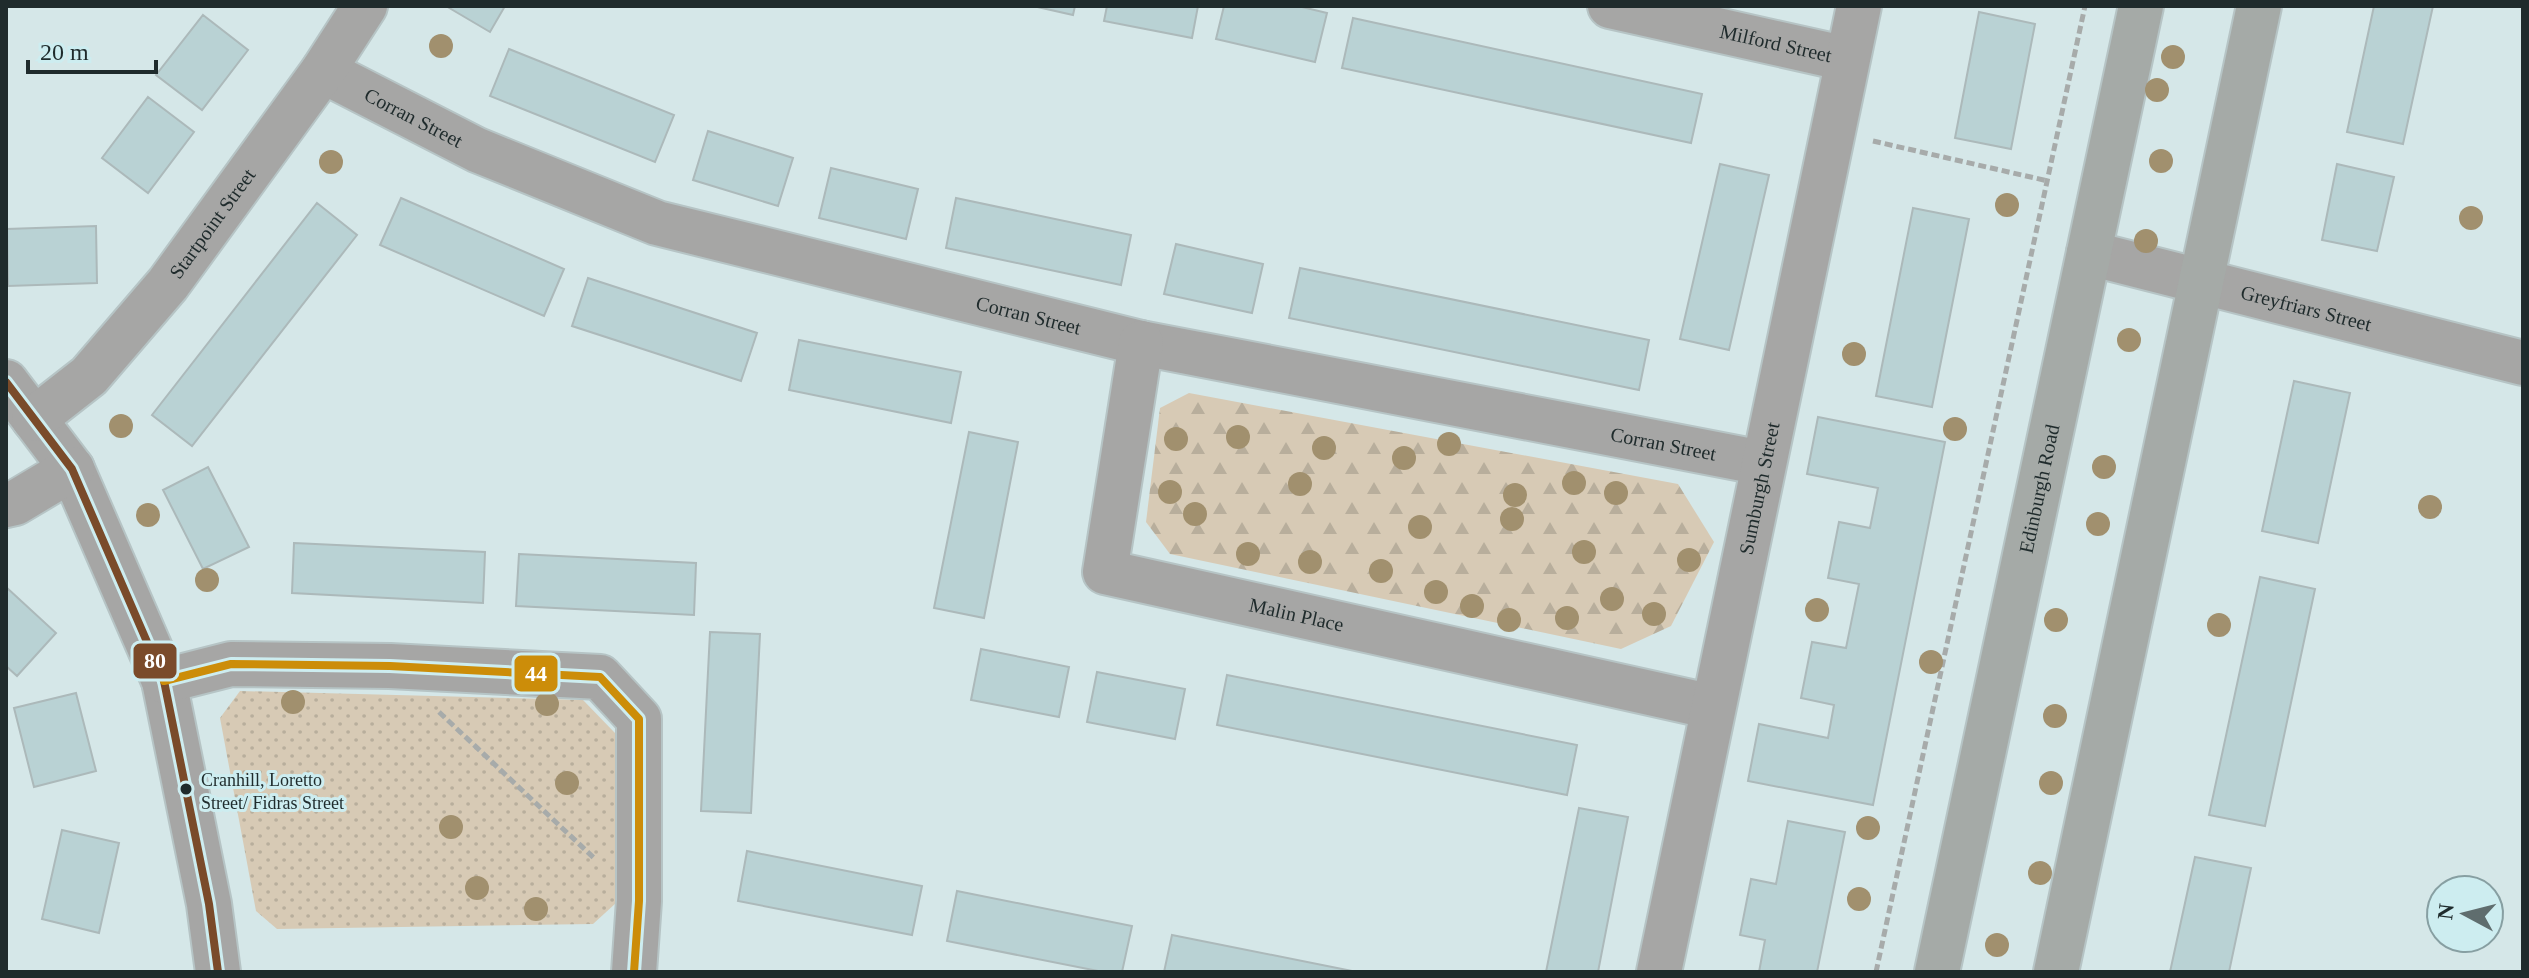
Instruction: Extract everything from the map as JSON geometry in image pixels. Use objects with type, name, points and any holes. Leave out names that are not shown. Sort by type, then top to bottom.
[{"type":"main road","name":"Edinburgh Road","points":[[1937,972],[2141,6]]},
{"type":"main road","points":[[2056,972],[2259,6]]},
{"type":"street","name":"Startpoint Street","points":[[34,419],[89,376],[168,284],[323,71],[365,6]]},
{"type":"street","name":"Milford Street","points":[[1610,6],[1847,59]]},
{"type":"street","name":"Sumburgh Street","points":[[1659,972],[1859,6]]},
{"type":"street","name":"Corran Street","points":[[323,71],[477,150],[657,223],[1141,343],[1763,463]]},
{"type":"street","name":"Greyfriars Street","points":[[2089,253],[2523,363]]},
{"type":"street","name":"Malin Place","points":[[1141,343],[1105,572],[1713,707]]},
{"type":"street","points":[[6,382],[72,469],[164,681],[209,904],[218,972]]},
{"type":"street","points":[[6,505],[15,503],[72,469]]},
{"type":"street","points":[[164,681],[231,664],[390,666],[600,677],[639,719],[639,901],[634,972]]},
{"type":"path","points":[[1876,972],[2085,6]]},
{"type":"path","points":[[1833,132],[2048,181]]},
{"type":"path","points":[[390,666],[639,901]]},
{"type":"green space","points":[[1189,393],[1678,484],[1714,542],[1671,626],[1621,649],[1170,554],[1146,522],[1160,408]]},
{"type":"green space","points":[[240,691],[583,700],[615,733],[616,903],[593,924],[277,929],[256,911],[220,718]]},
{"type":"building","points":[[446,6],[505,6],[490,32]]},
{"type":"building","points":[[1033,6],[1075,6],[1073,15]]},
{"type":"building","points":[[1107,6],[1198,6],[1192,38],[1104,21]]},
{"type":"building","points":[[1224,6],[1298,6],[1327,13],[1315,62],[1216,39]]},
{"type":"building","points":[[2374,6],[2433,6],[2403,144],[2347,132]]},
{"type":"building","points":[[1979,12],[2035,24],[2011,149],[1955,138]]},
{"type":"building","points":[[203,15],[248,50],[202,110],[156,75]]},
{"type":"building","points":[[1353,18],[1702,94],[1691,143],[1342,68]]},
{"type":"building","points":[[509,49],[674,115],[655,162],[490,96]]},
{"type":"building","points":[[148,97],[194,132],[148,193],[102,158]]},
{"type":"building","points":[[708,131],[793,158],[778,206],[693,180]]},
{"type":"building","points":[[1720,164],[1769,175],[1729,350],[1680,339]]},
{"type":"building","points":[[2337,164],[2394,177],[2377,251],[2322,240]]},
{"type":"building","points":[[831,168],[918,189],[906,239],[819,218]]},
{"type":"building","points":[[401,198],[564,269],[544,316],[380,245]]},
{"type":"building","points":[[956,198],[1131,235],[1121,285],[946,248]]},
{"type":"building","points":[[317,203],[357,235],[192,446],[152,415]]},
{"type":"building","points":[[1913,208],[1969,219],[1932,407],[1876,396]]},
{"type":"building","points":[[96,226],[97,283],[8,286],[7,229]]},
{"type":"building","points":[[1176,244],[1263,264],[1252,313],[1164,294]]},
{"type":"building","points":[[1300,268],[1649,340],[1639,390],[1289,318]]},
{"type":"building","points":[[588,278],[757,333],[741,381],[572,326]]},
{"type":"building","points":[[799,340],[961,372],[951,423],[789,390]]},
{"type":"building","points":[[2294,381],[2350,393],[2318,543],[2262,531]]},
{"type":"building","points":[[1818,417],[1945,442],[1873,805],[1748,781],[1759,724],[1828,738],[1834,705],[1801,698],[1812,642],[1846,648],[1859,584],[1828,578],[1839,522],[1870,528],[1878,488],[1807,474]]},
{"type":"building","points":[[969,432],[1018,442],[984,618],[934,608]]},
{"type":"building","points":[[208,467],[249,547],[203,569],[163,490]]},
{"type":"building","points":[[294,543],[485,552],[483,603],[292,593]]},
{"type":"building","points":[[519,554],[696,563],[694,615],[516,606]]},
{"type":"building","points":[[2260,577],[2315,589],[2265,826],[2209,815]]},
{"type":"building","points":[[6,587],[56,633],[17,676],[6,666]]},
{"type":"building","points":[[710,632],[760,634],[751,813],[701,811]]},
{"type":"building","points":[[981,649],[1069,667],[1059,717],[971,700]]},
{"type":"building","points":[[1097,672],[1185,689],[1175,739],[1087,722]]},
{"type":"building","points":[[1227,675],[1577,745],[1567,795],[1217,725]]},
{"type":"building","points":[[76,693],[96,771],[34,787],[14,708]]},
{"type":"building","points":[[1579,808],[1628,817],[1598,972],[1546,972]]},
{"type":"building","points":[[1788,821],[1845,832],[1817,972],[1759,972],[1765,940],[1740,935],[1751,879],[1776,884]]},
{"type":"building","points":[[62,830],[119,843],[99,933],[42,919]]},
{"type":"building","points":[[747,851],[922,886],[912,935],[738,901]]},
{"type":"building","points":[[2195,857],[2251,868],[2229,972],[2170,972]]},
{"type":"building","points":[[957,891],[1132,926],[1122,972],[1103,972],[947,941]]},
{"type":"building","points":[[1172,935],[1357,972],[1164,972]]},
{"type":"transit line","name":"80","points":[[6,382],[72,469],[164,681],[209,904],[218,972]]},
{"type":"transit line","name":"44","points":[[164,681],[231,664],[390,666],[600,677],[639,719],[639,901],[634,972]]},
{"type":"place","name":"Cranhill, Loretto Street/ Fidras Street","points":[[186,789]]}]
